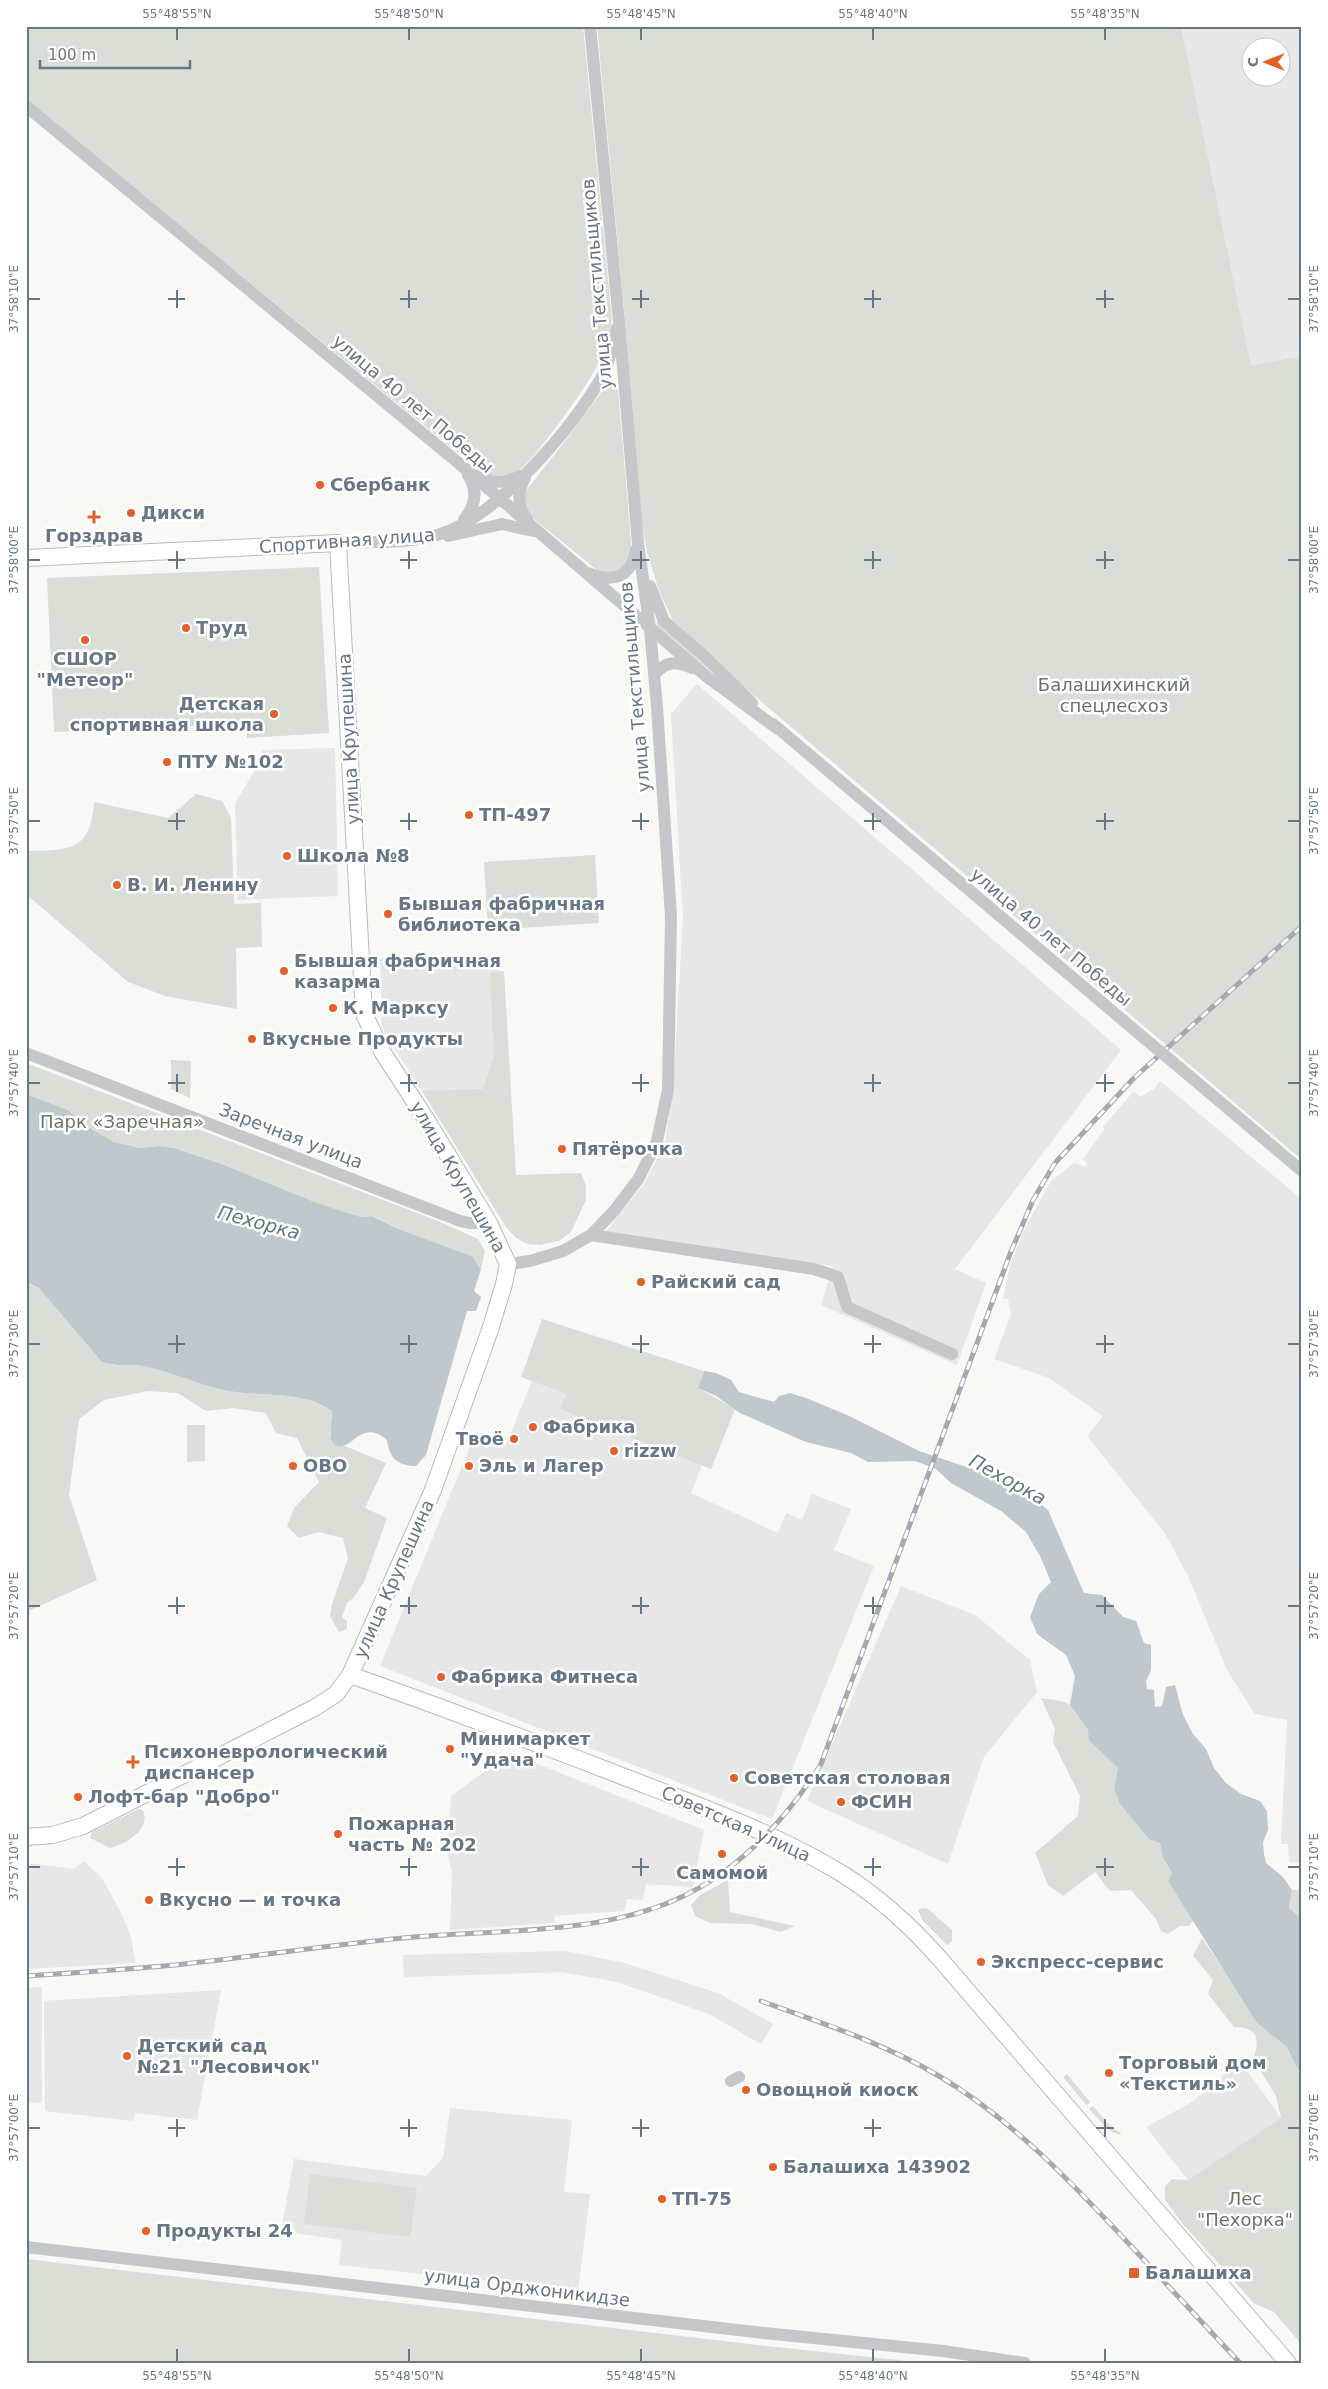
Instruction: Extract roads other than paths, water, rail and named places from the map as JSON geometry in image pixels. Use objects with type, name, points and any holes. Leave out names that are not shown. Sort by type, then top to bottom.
[{"type":"main road","name":"Спортивная улица","points":[[26,558],[338,544]]},
{"type":"main road","name":"улица Крупешина","points":[[338,544],[364,1014],[383,1053],[426,1118],[489,1222],[508,1264],[490,1330],[437,1481],[394,1581],[350,1675]]},
{"type":"main road","points":[[26,1836],[53,1835],[76,1829],[151,1792],[314,1708],[336,1694],[350,1675]]},
{"type":"main road","name":"Советская улица","points":[[350,1675],[465,1715],[693,1803],[817,1860],[875,1896],[918,1935],[940,1959],[1288,2363]]},
{"type":"street","name":"улица Текстильщиков","points":[[508,1264],[530,1261],[563,1251],[591,1235],[614,1211],[639,1178],[657,1142],[668,1090],[671,916],[654,674],[638,543],[619,321],[590,26]]},
{"type":"street","name":"улица 40 лет Победы","points":[[26,106],[460,465],[707,677],[778,729],[1302,1171]]},
{"type":"street","name":"Спортивная улица","points":[[338,544],[430,537],[454,529],[499,498],[529,471],[563,432],[604,374],[619,321]]},
{"type":"street","points":[[604,374],[609,372],[619,374],[624,386]]},
{"type":"street","points":[[460,465],[494,482],[509,481],[529,471]]},
{"type":"street","points":[[454,529],[468,514],[475,496],[473,482],[460,465]]},
{"type":"street","points":[[529,471],[520,490],[519,505],[524,516],[544,538]]},
{"type":"street","points":[[430,537],[457,535],[502,524],[525,529],[544,538]]},
{"type":"street","name":"улица 40 лет Победы","points":[[638,543],[656,603],[664,621],[703,655],[778,729]]},
{"type":"street","points":[[580,568],[602,577],[621,576],[633,564],[638,543]]},
{"type":"street","points":[[654,674],[666,664],[678,662],[707,677]]},
{"type":"street","name":"Заречная улица","points":[[26,1053],[444,1215],[469,1223],[489,1222]]},
{"type":"street","points":[[591,1235],[814,1269],[838,1277],[847,1307],[952,1354]]},
{"type":"street","name":"улица Орджоникидзе","points":[[26,2247],[943,2352],[1024,2363]]},
{"type":"water","name":"Пехорка","points":[[26,1094],[68,1110],[85,1125],[114,1142],[140,1148],[159,1146],[174,1148],[222,1164],[317,1203],[361,1217],[372,1216],[398,1229],[472,1256],[481,1269],[474,1291],[481,1297],[476,1311],[467,1311],[426,1455],[416,1466],[409,1466],[395,1459],[392,1456],[387,1440],[371,1432],[358,1436],[343,1446],[334,1444],[330,1436],[332,1411],[320,1404],[280,1395],[224,1390],[152,1368],[137,1365],[116,1365],[101,1361],[39,1288],[26,1282]]},
{"type":"water","points":[[704,1371],[716,1373],[731,1380],[739,1392],[774,1402],[779,1396],[790,1393],[806,1398],[847,1415],[919,1451],[987,1474],[1033,1498],[1048,1510],[1084,1593],[1102,1595],[1123,1617],[1136,1621],[1144,1643],[1151,1645],[1151,1670],[1146,1681],[1147,1689],[1154,1690],[1155,1707],[1162,1706],[1166,1687],[1175,1685],[1183,1715],[1193,1734],[1206,1749],[1214,1768],[1226,1783],[1241,1794],[1260,1801],[1267,1811],[1268,1830],[1263,1842],[1266,1863],[1283,1877],[1292,1890],[1289,1908],[1302,1919],[1302,2078],[1287,2047],[1257,2023],[1168,1881],[1172,1873],[1162,1856],[1160,1843],[1149,1839],[1120,1804],[1114,1789],[1118,1768],[1089,1740],[1088,1730],[1070,1705],[1075,1676],[1066,1655],[1037,1634],[1030,1617],[1039,1594],[1051,1582],[1040,1556],[1026,1532],[1001,1511],[951,1483],[936,1469],[915,1461],[868,1462],[851,1453],[806,1442],[740,1413],[716,1396],[698,1388]]},
{"type":"railway","points":[[26,1976],[164,1966],[403,1938],[541,1929],[610,1920],[643,1912],[675,1900],[719,1875],[739,1860],[776,1825],[821,1764],[1010,1254],[1033,1200],[1055,1163],[1134,1078],[1302,926]]},
{"type":"railway","points":[[761,2001],[852,2034],[896,2053],[939,2076],[992,2112],[1041,2154],[1087,2199],[1240,2363]]},
{"type":"place","name":"Сбербанк","points":[[320,485]]},
{"type":"place","name":"Дикси","points":[[131,513]]},
{"type":"place","name":"Горздрав","points":[[94,517]]},
{"type":"place","name":"Труд","points":[[186,628]]},
{"type":"place","name":"СШОР \"Метеор\"","points":[[85,640]]},
{"type":"place","name":"Детская спортивная школа","points":[[274,714]]},
{"type":"place","name":"ПТУ №102","points":[[167,762]]},
{"type":"place","name":"ТП-497","points":[[469,815]]},
{"type":"place","name":"Школа №8","points":[[287,856]]},
{"type":"place","name":"В. И. Ленину","points":[[117,885]]},
{"type":"place","name":"Бывшая фабричная библиотека","points":[[388,914]]},
{"type":"place","name":"Бывшая фабричная казарма","points":[[284,971]]},
{"type":"place","name":"К. Марксу","points":[[333,1008]]},
{"type":"place","name":"Вкусные Продукты","points":[[252,1039]]},
{"type":"place","name":"Пятёрочка","points":[[562,1149]]},
{"type":"place","name":"Райский сад","points":[[641,1282]]},
{"type":"place","name":"Фабрика","points":[[533,1427]]},
{"type":"place","name":"Твоё","points":[[514,1439]]},
{"type":"place","name":"rizzw","points":[[614,1451]]},
{"type":"place","name":"ОВО","points":[[293,1466]]},
{"type":"place","name":"Эль и Лагер","points":[[469,1466]]},
{"type":"place","name":"Фабрика Фитнеса","points":[[441,1677]]},
{"type":"place","name":"Минимаркет \"Удача\"","points":[[450,1749]]},
{"type":"place","name":"Психоневрологический диспансер","points":[[133,1762]]},
{"type":"place","name":"Советская столовая","points":[[734,1778]]},
{"type":"place","name":"Лофт-бар \"Добро\"","points":[[78,1797]]},
{"type":"place","name":"ФСИН","points":[[841,1802]]},
{"type":"place","name":"Пожарная часть № 202","points":[[338,1834]]},
{"type":"place","name":"Самомой","points":[[722,1854]]},
{"type":"place","name":"Вкусно — и точка","points":[[149,1900]]},
{"type":"place","name":"Экспресс-сервис","points":[[981,1962]]},
{"type":"place","name":"Детский сад №21 \"Лесовичок\"","points":[[127,2056]]},
{"type":"place","name":"Торговый дом «Текстиль»","points":[[1109,2073]]},
{"type":"place","name":"Овощной киоск","points":[[746,2090]]},
{"type":"place","name":"Балашиха 143902","points":[[773,2167]]},
{"type":"place","name":"ТП-75","points":[[662,2199]]},
{"type":"place","name":"Продукты 24","points":[[146,2231]]},
{"type":"place","name":"Балашиха","points":[[1134,2273]]},
{"type":"park label","name":"Балашихинский спецлесхоз","points":[[1114,695]]},
{"type":"park label","name":"Парк «Заречная»","points":[[122,1122]]},
{"type":"park label","name":"Лес \"Пехорка\"","points":[[1245,2209]]}]
